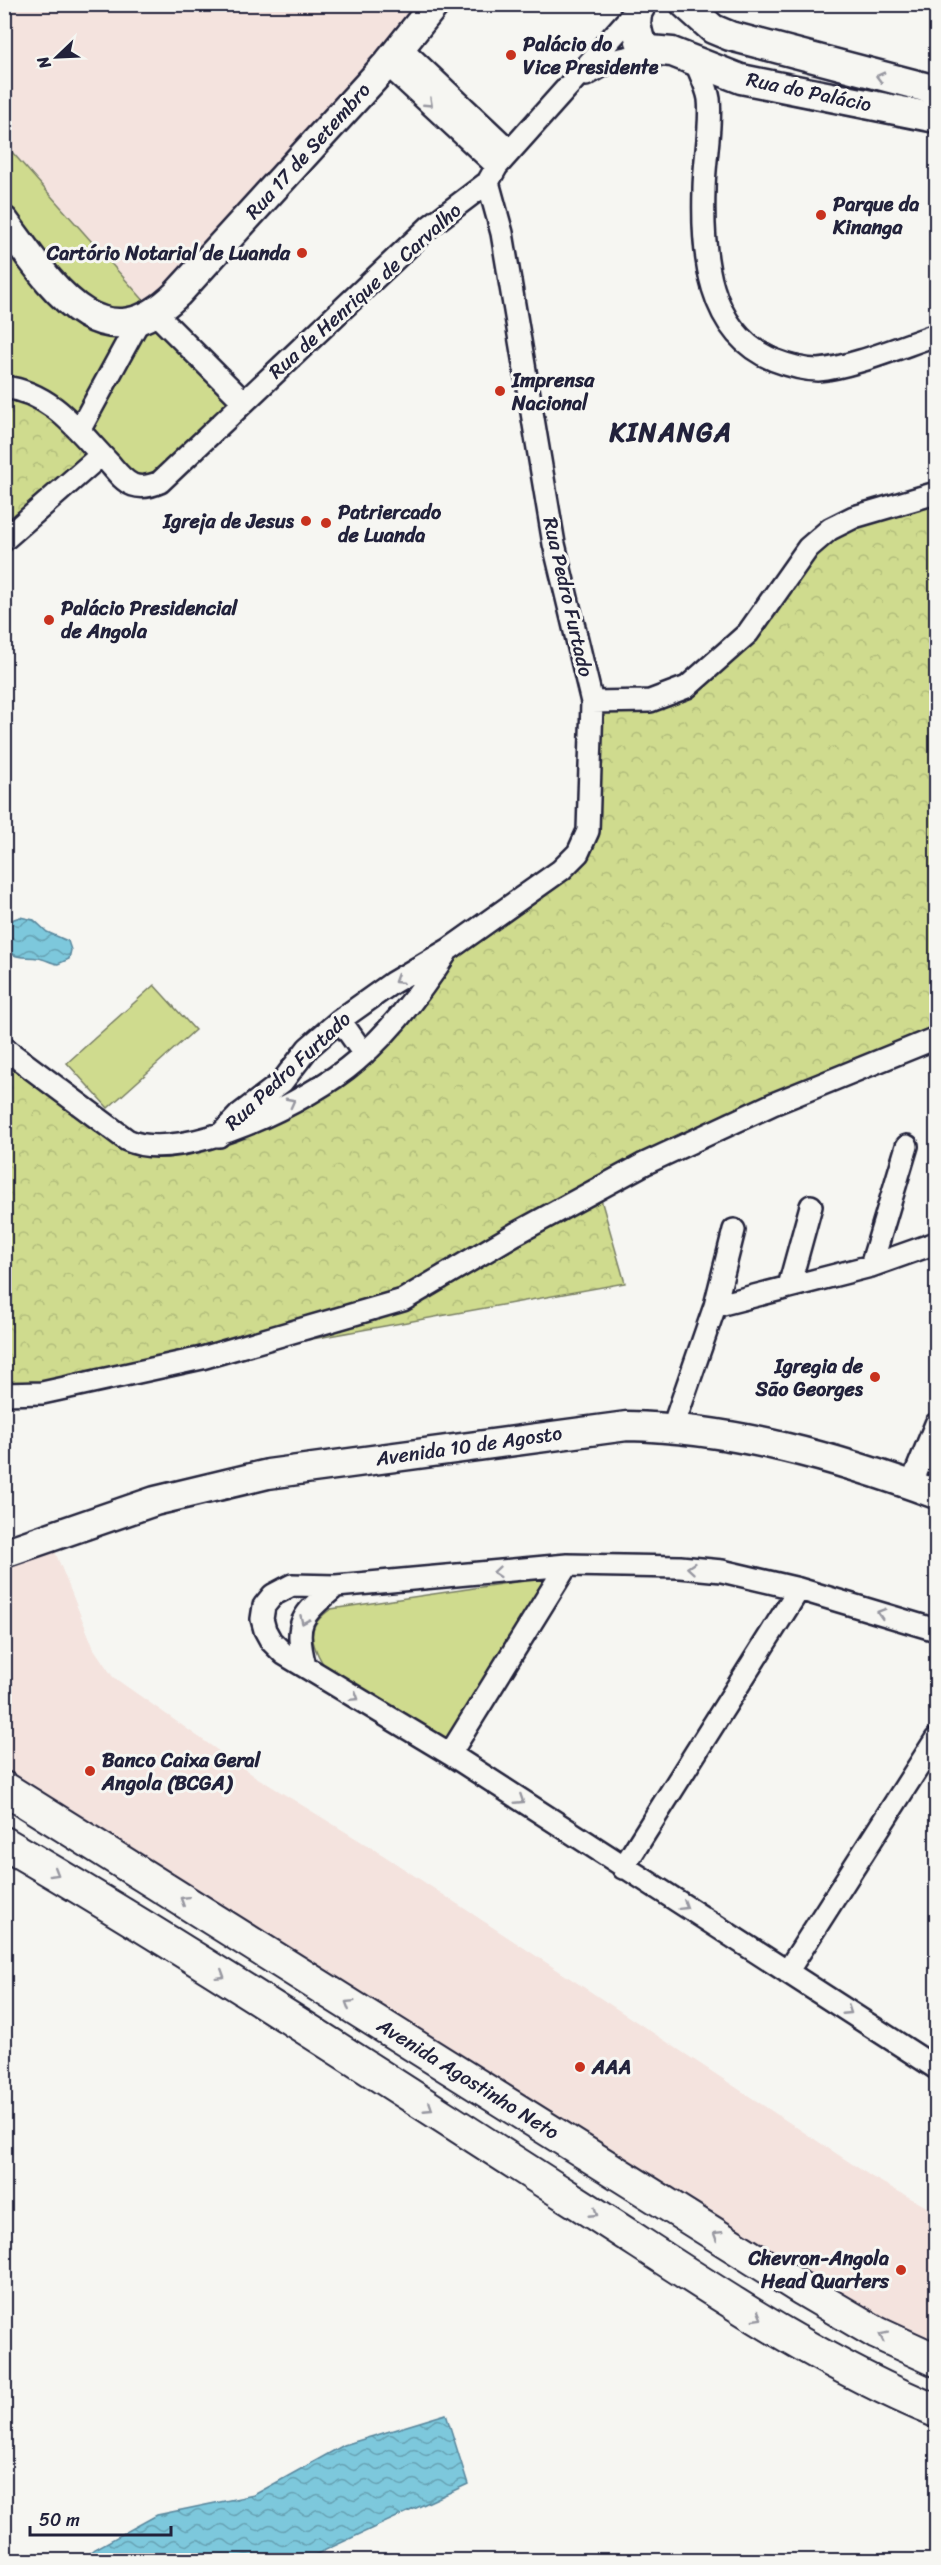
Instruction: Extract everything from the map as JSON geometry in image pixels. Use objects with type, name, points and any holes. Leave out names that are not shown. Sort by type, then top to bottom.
[{"type":"main road","name":"Avenida Agostinho Neto","points":[[4,1788],[802,2289],[877,2333],[936,2360]]},
{"type":"main road","points":[[4,1843],[239,1986],[736,2304],[883,2389],[936,2411]]},
{"type":"street","name":"Rua 17 de Setembro","points":[[148,316],[177,294],[394,55],[435,4]]},
{"type":"street","name":"Rua do Palácio","points":[[641,4],[636,24],[640,40],[650,50],[680,56],[741,79],[936,118]]},
{"type":"street","name":"Rua de Henrique de Carvalho","points":[[4,387],[39,397],[80,429],[126,481],[142,487],[152,486],[168,476],[430,226],[498,166],[641,4]]},
{"type":"street","name":"Rua do Palácio","points":[[685,4],[713,29],[762,46],[923,87]]},
{"type":"street","points":[[705,4],[707,10],[731,30],[762,46]]},
{"type":"street","points":[[394,55],[498,166]]},
{"type":"street","points":[[570,85],[611,61],[680,56],[709,98],[704,190],[707,263],[715,298],[732,328],[756,353],[788,365],[818,370],[849,363],[936,335]]},
{"type":"street","points":[[709,98],[741,79]]},
{"type":"street","points":[[901,111],[923,87]]},
{"type":"street","name":"Rua Pedro Furtado","points":[[219,1136],[240,1114],[282,1082],[308,1048],[340,1020],[392,983],[448,950],[561,870],[578,853],[588,831],[592,702],[554,544],[502,233],[498,166]]},
{"type":"street","points":[[4,221],[58,293],[78,308],[98,321],[119,324],[148,316]]},
{"type":"street","points":[[148,316],[244,402]]},
{"type":"street","points":[[80,429],[148,316]]},
{"type":"street","points":[[4,540],[101,454]]},
{"type":"street","points":[[592,702],[650,701],[687,687],[748,633],[808,548],[830,529],[854,517],[936,493]]},
{"type":"street","name":"Rua Pedro Furtado","points":[[4,1048],[127,1140],[140,1146],[153,1147],[219,1136],[271,1112],[322,1084],[364,1054],[415,998],[448,950]]},
{"type":"street","points":[[340,1020],[364,1054]]},
{"type":"street","points":[[4,1394],[42,1393],[202,1358],[402,1300],[515,1233],[644,1164],[773,1104],[936,1038]]},
{"type":"street","points":[[297,1063],[322,1084]]},
{"type":"street","points":[[871,1266],[907,1146]]},
{"type":"street","points":[[789,1286],[811,1206]]},
{"type":"street","points":[[673,1427],[715,1306],[734,1230]]},
{"type":"street","points":[[715,1306],[871,1266],[936,1244]]},
{"type":"street","points":[[924,1490],[936,1424]]},
{"type":"street","name":"Avenida 10 de Agosto","points":[[4,1553],[154,1501],[268,1474],[627,1426],[673,1427],[734,1437],[797,1451],[924,1490]]},
{"type":"street","points":[[450,1754],[567,1565]]},
{"type":"street","points":[[936,1630],[799,1588],[722,1571],[680,1567],[567,1565],[336,1586],[292,1585],[273,1595],[264,1606],[262,1619],[271,1641],[284,1654],[450,1754],[623,1868],[936,2068]]},
{"type":"street","points":[[305,1666],[299,1642],[303,1616],[336,1586]]},
{"type":"street","points":[[623,1868],[799,1588]]},
{"type":"street","points":[[787,1972],[936,1739]]},
{"type":"shaded area","points":[[4,5],[435,5],[155,313],[5,143]]},
{"type":"shaded area","points":[[50,1539],[94,1649],[113,1677],[253,1775],[383,1855],[872,2177],[936,2212],[936,2360],[5,1788],[4,1553]]},
{"type":"green space","points":[[4,143],[155,313],[244,402],[142,487],[80,429],[5,387]]},
{"type":"green space","points":[[5,387],[15,388],[101,455],[5,540]]},
{"type":"green space","points":[[936,493],[936,1041],[598,1189],[625,1283],[5,1394],[4,1048],[127,1140],[170,1145],[332,1079],[428,980],[578,853],[592,702],[650,701],[748,633],[808,548]]},
{"type":"green space","points":[[154,985],[195,1030],[108,1108],[67,1063]]},
{"type":"green space","points":[[536,1579],[543,1581],[544,1590],[447,1739],[323,1664],[315,1648],[312,1634],[314,1628],[317,1621],[331,1609]]},
{"type":"water","points":[[20,917],[34,920],[47,932],[68,941],[71,950],[69,959],[58,964],[38,958],[20,957],[9,952],[5,948],[5,927]]},
{"type":"water","points":[[446,2414],[468,2484],[304,2560],[82,2560],[95,2549],[157,2515],[254,2495],[344,2445]]},
{"type":"place","name":"Palácio do Vice Presidente","points":[[511,55]]},
{"type":"place","name":"Parque da Kinanga","points":[[821,215]]},
{"type":"place","name":"Cartório Notarial de Luanda","points":[[302,253]]},
{"type":"place","name":"Imprensa Nacional","points":[[500,391]]},
{"type":"place","name":"Igreja de Jesus","points":[[306,521]]},
{"type":"place","name":"Patriercado de Luanda","points":[[326,523]]},
{"type":"place","name":"Palácio Presidencial de Angola","points":[[49,620]]},
{"type":"place","name":"Igregia de São Georges","points":[[875,1377]]},
{"type":"place","name":"Banco Caixa Geral Angola (BCGA)","points":[[90,1771]]},
{"type":"place","name":"AAA","points":[[580,2067]]},
{"type":"place","name":"Chevron-Angola Head Quarters","points":[[901,2270]]},
{"type":"district","name":"KINANGA","points":[[671,432]]}]
